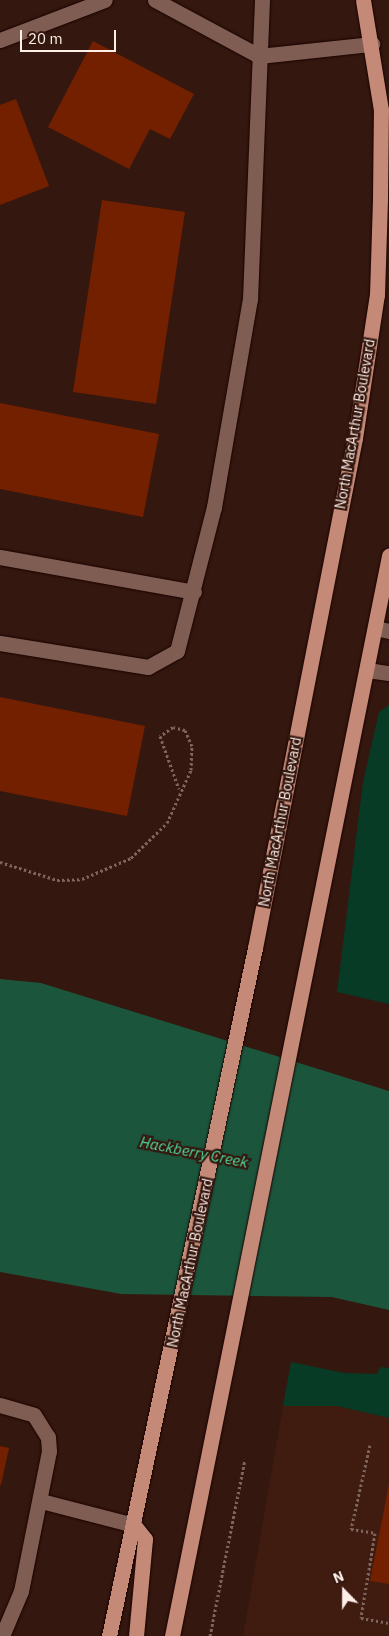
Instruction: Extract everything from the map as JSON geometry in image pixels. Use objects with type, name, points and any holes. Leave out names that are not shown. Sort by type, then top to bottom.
[{"type":"main road","name":"North MacArthur Boulevard","points":[[110,1636],[163,1394],[255,948],[355,438],[377,295],[381,110],[372,44],[363,0]]},
{"type":"main road","points":[[172,1636],[221,1405],[367,670],[382,629],[389,556]]},
{"type":"main road","points":[[134,1525],[145,1539],[136,1636]]},
{"type":"lane","points":[[0,40],[104,0]]},
{"type":"lane","points":[[155,0],[258,56],[372,44]]},
{"type":"lane","points":[[0,643],[148,667],[177,651],[194,592],[225,450],[250,299],[258,56],[262,0]]},
{"type":"lane","points":[[0,556],[194,592]]},
{"type":"lane","points":[[367,670],[389,673]]},
{"type":"lane","points":[[0,1405],[34,1415],[48,1437],[41,1502],[22,1591],[2,1636]]},
{"type":"lane","points":[[41,1502],[134,1525]]},
{"type":"path","points":[[0,862],[57,880],[82,879],[131,858],[166,823],[179,788],[191,770],[192,746],[185,730],[173,727],[160,736],[179,788]]},
{"type":"path","points":[[370,1445],[351,1529],[375,1533],[361,1618],[389,1623]]},
{"type":"path","points":[[210,1636],[245,1459]]},
{"type":"shaded area","points":[[389,705],[389,1004],[337,992],[363,782],[379,712]]},
{"type":"shaded area","points":[[291,1362],[344,1373],[377,1374],[380,1367],[389,1368],[389,1418],[337,1406],[283,1406]]},
{"type":"shaded area","points":[[283,1406],[337,1406],[389,1418],[389,1636],[243,1636]]},
{"type":"water","name":"Hackberry Creek","points":[[0,979],[41,983],[389,1091],[389,1310],[332,1297],[121,1294],[0,1272]]},
{"type":"building","points":[[93,41],[194,94],[170,139],[150,129],[129,169],[48,127]]},
{"type":"building","points":[[16,99],[49,186],[0,205],[0,105]]},
{"type":"building","points":[[102,200],[185,212],[156,404],[73,392]]},
{"type":"building","points":[[0,403],[159,434],[143,517],[0,489]]},
{"type":"building","points":[[0,697],[145,726],[127,816],[0,791]]},
{"type":"building","points":[[0,1446],[9,1448],[1,1485],[0,1485]]},
{"type":"building","points":[[389,1484],[389,1584],[370,1581]]}]
